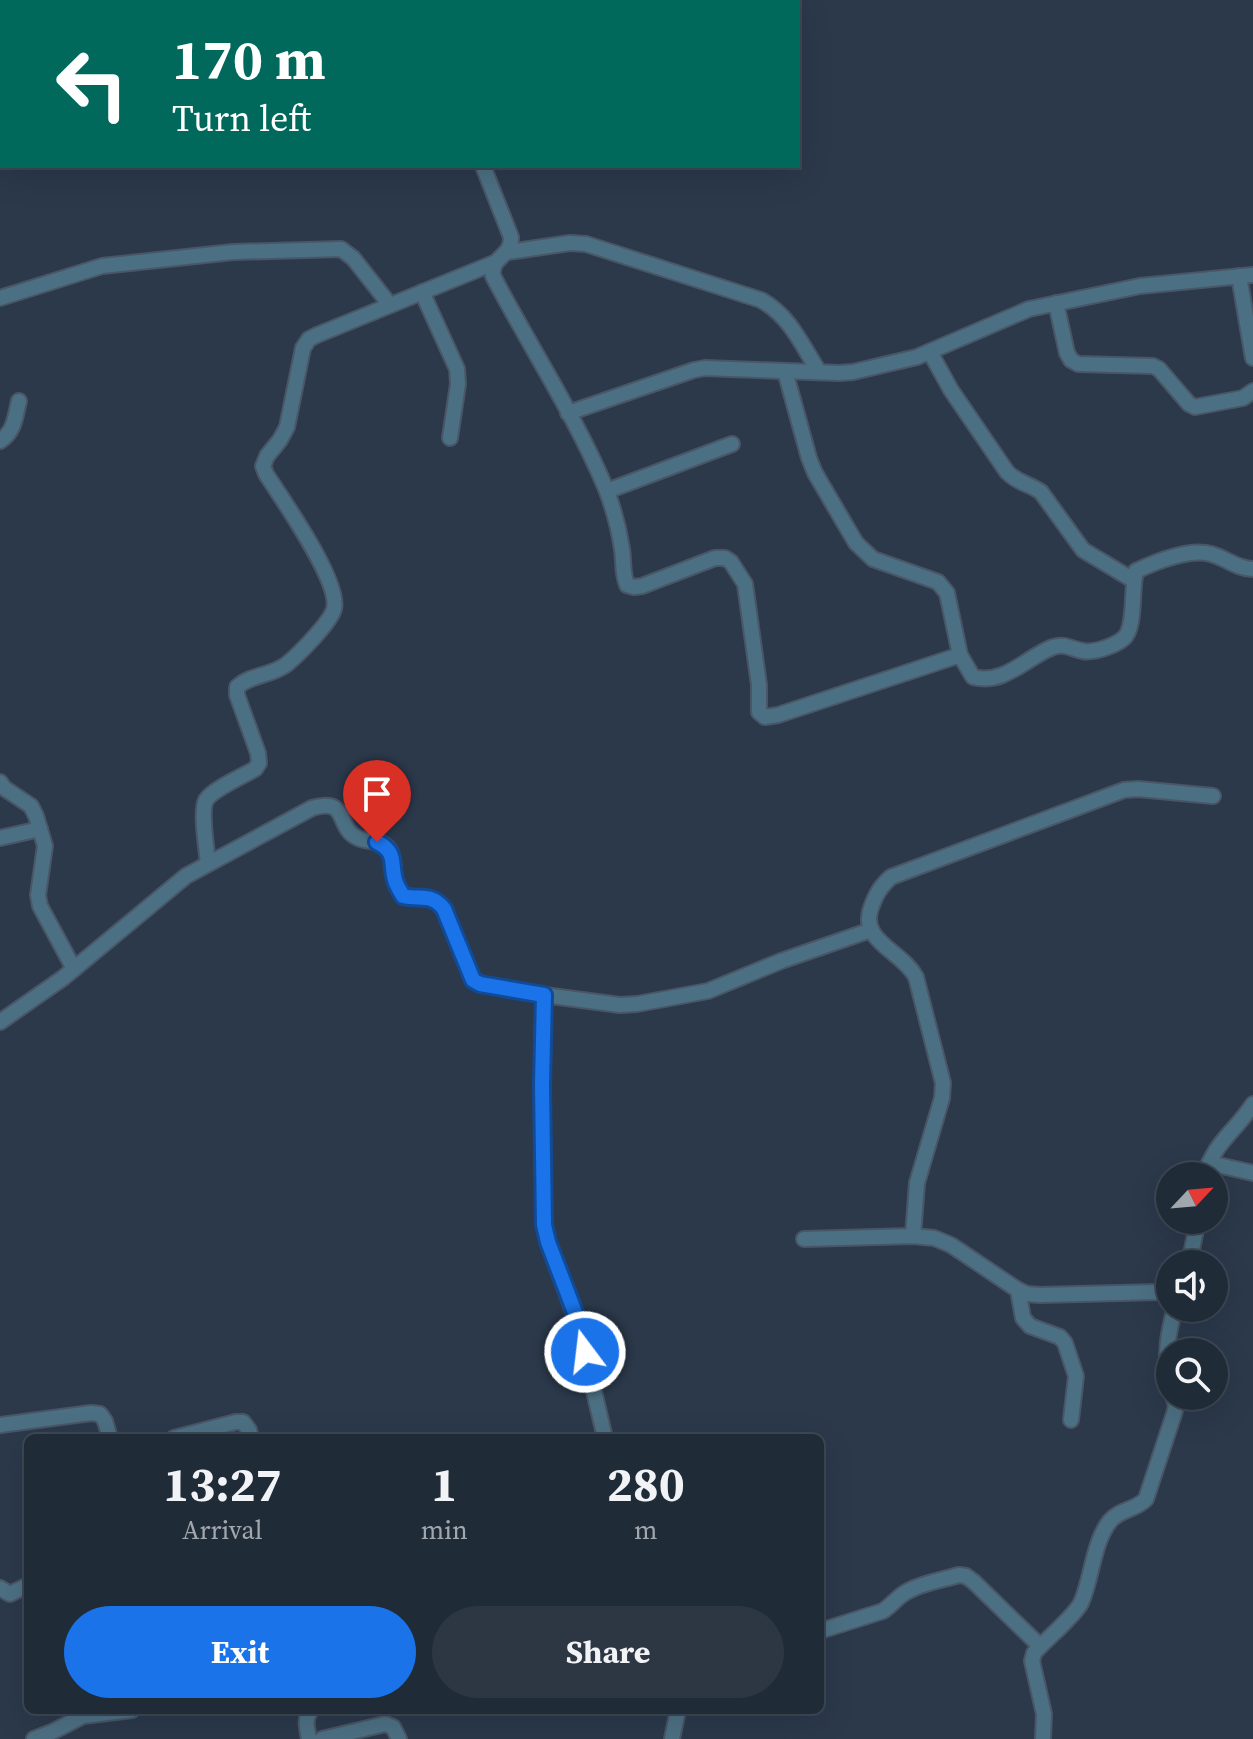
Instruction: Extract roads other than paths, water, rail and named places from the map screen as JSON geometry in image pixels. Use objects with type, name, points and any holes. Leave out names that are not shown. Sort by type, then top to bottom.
[{"type":"street","points":[[208,864],[206,800],[255,769],[259,763],[237,687],[244,681],[283,668],[333,613],[335,604],[334,594],[315,553],[263,466],[287,427],[303,348],[309,339],[494,263],[508,252],[512,246],[511,237],[484,168]]},
{"type":"street","points":[[508,252],[570,243],[586,244],[761,300],[776,308],[787,321],[819,372]]},
{"type":"street","points":[[0,298],[102,266],[233,252],[341,249],[353,258],[390,305]]},
{"type":"street","points":[[494,263],[493,276],[607,491],[627,585],[642,586],[715,558],[725,558],[740,574],[745,584],[759,685],[759,712],[765,717],[778,715],[960,655]]},
{"type":"street","points":[[568,413],[694,370],[853,372],[917,357],[1013,315],[1056,303],[1140,286],[1246,276],[1253,358]]},
{"type":"street","points":[[422,292],[457,369],[458,384],[450,438]]},
{"type":"street","points":[[1056,303],[1067,353],[1078,364],[1153,366],[1195,407],[1243,398],[1253,391]]},
{"type":"street","points":[[930,352],[951,390],[1007,472],[1016,481],[1041,492],[1083,550],[1133,580]]},
{"type":"street","points":[[785,371],[815,473],[856,543],[873,559],[938,582],[947,593],[960,655],[973,677],[984,680],[1012,672],[1052,647],[1065,645],[1093,651],[1124,638],[1130,628],[1136,571],[1151,564],[1191,553],[1211,554],[1242,568],[1253,569]]},
{"type":"street","points":[[0,441],[14,426],[19,401]]},
{"type":"street","points":[[607,491],[732,444]]},
{"type":"street","points":[[0,782],[31,806],[45,846],[38,895],[40,906],[74,969]]},
{"type":"street","points":[[913,1236],[917,1183],[942,1098],[943,1083],[916,977],[903,959],[877,940],[871,930],[869,915],[879,888],[891,877],[905,871],[1124,790],[1213,796]]},
{"type":"street","points":[[0,1022],[74,969],[179,882],[312,808],[325,804],[336,809],[348,831],[358,839],[387,847],[403,896],[430,898],[444,909],[473,980],[480,984],[620,1005],[708,991],[781,961],[871,930]]},
{"type":"street","points":[[0,838],[40,829]]},
{"type":"street","points":[[544,995],[544,1225],[579,1328],[604,1434]]},
{"type":"street","points":[[1210,1162],[1214,1152],[1253,1104]]},
{"type":"street","points":[[1228,1171],[1253,1173]]},
{"type":"street","points":[[804,1239],[934,1238],[951,1245],[1027,1294],[1156,1292]]},
{"type":"street","points":[[1018,1290],[1023,1318],[1030,1326],[1060,1337],[1065,1343],[1076,1376],[1071,1420]]},
{"type":"street","points":[[1043,1739],[1044,1714],[1032,1661],[1034,1653],[1079,1607],[1101,1538],[1112,1519],[1146,1499],[1175,1410]]},
{"type":"street","points":[[0,1425],[91,1413],[100,1414],[109,1434]]},
{"type":"street","points":[[190,1434],[243,1422],[250,1434]]},
{"type":"street","points":[[824,1630],[883,1611],[910,1589],[959,1575],[974,1582],[1040,1646]]},
{"type":"street","points":[[0,1588],[10,1594],[24,1587]]},
{"type":"street","points":[[34,1739],[83,1716],[99,1714]]},
{"type":"street","points":[[308,1714],[306,1724],[309,1739]]},
{"type":"street","points":[[672,1739],[677,1714]]},
{"type":"street","points":[[322,1739],[385,1724],[393,1727],[399,1739]]}]
